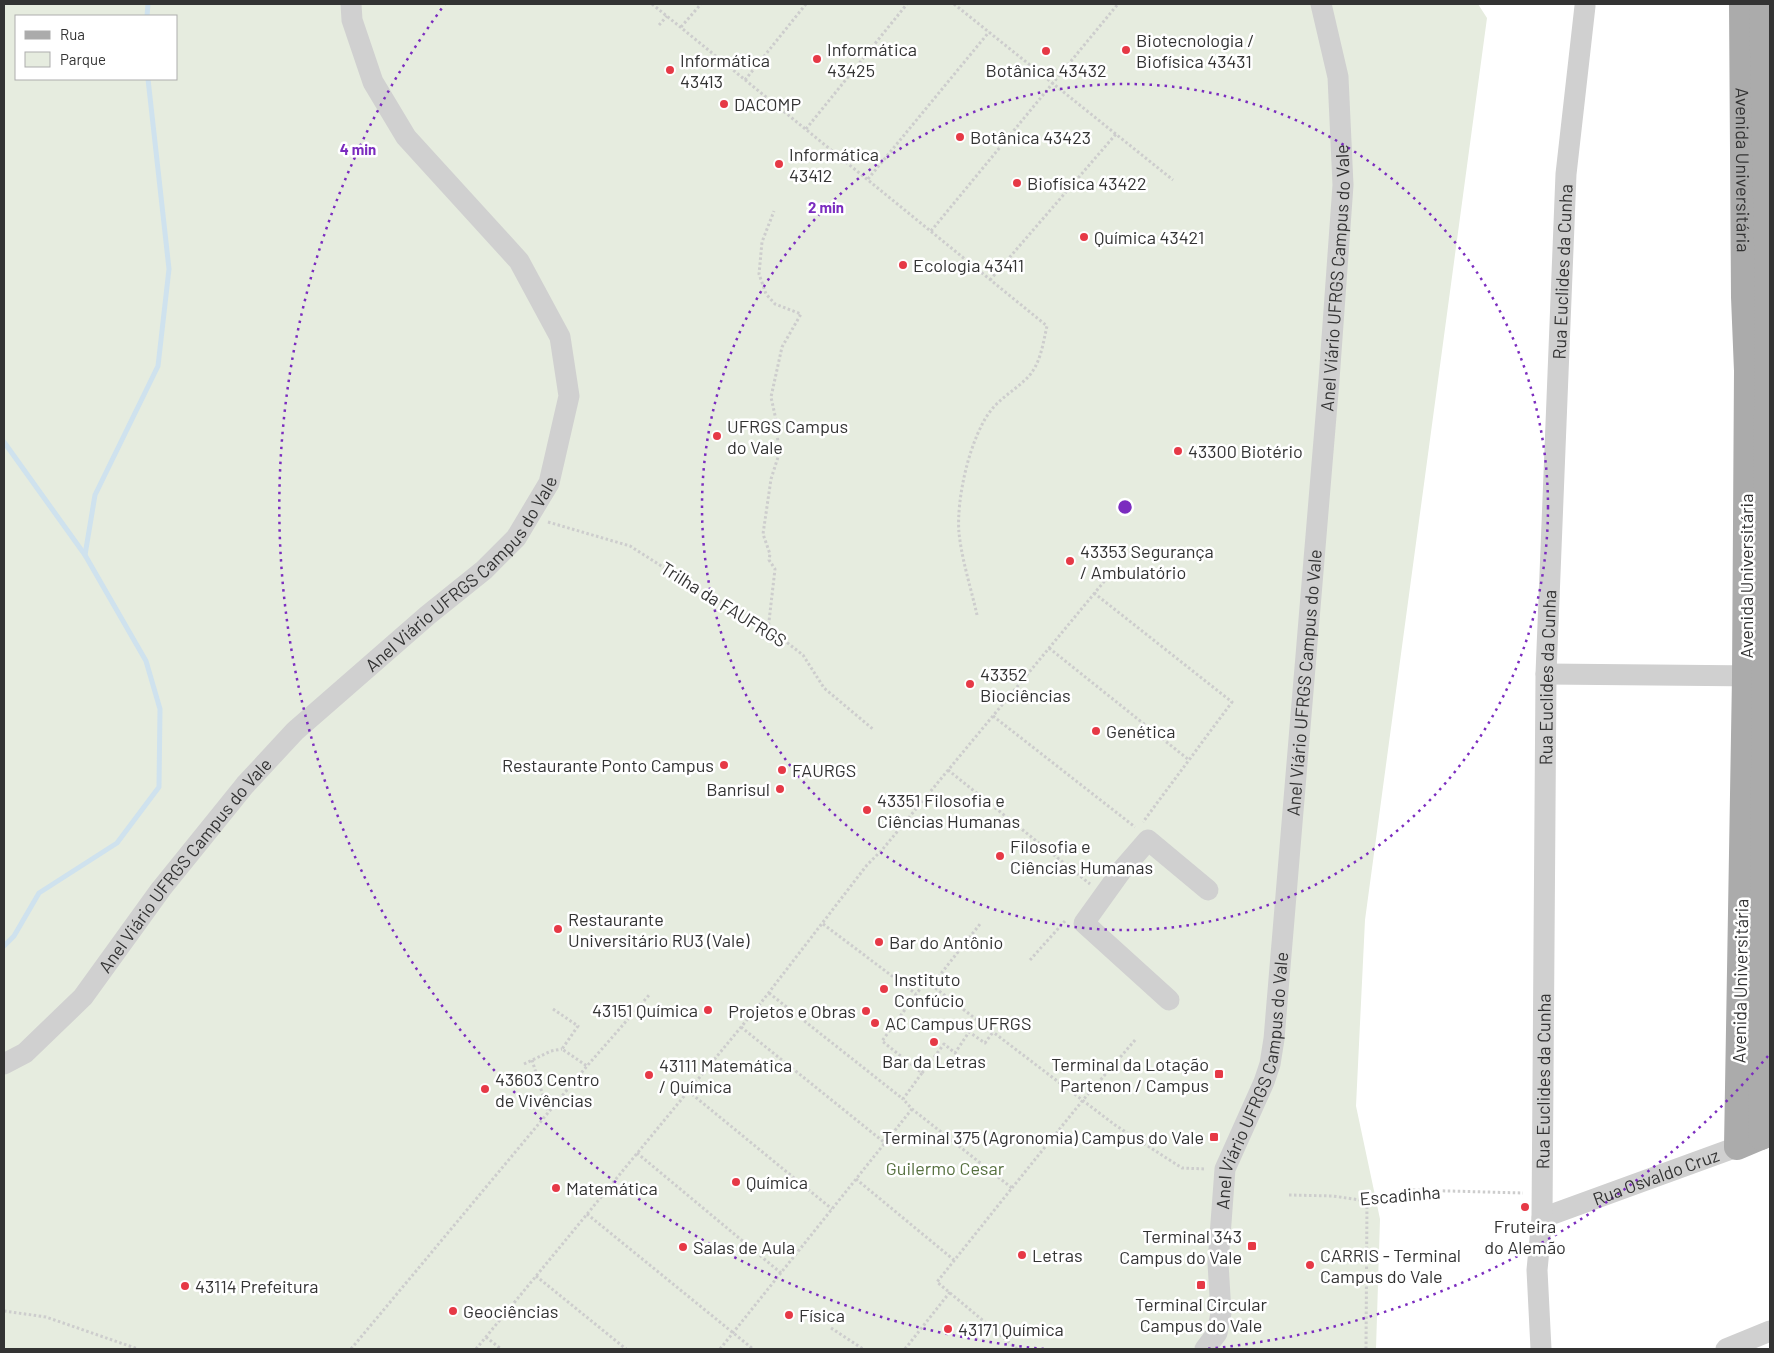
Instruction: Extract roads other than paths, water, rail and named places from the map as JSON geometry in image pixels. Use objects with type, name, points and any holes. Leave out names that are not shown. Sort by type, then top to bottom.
[{"type":"main road","name":"Avenida Universitária","points":[[1742,4],[1761,294]]},
{"type":"main road","name":"Avenida Universitária","points":[[1762,4],[1760,676],[1766,1135]]},
{"type":"main road","name":"Avenida Universitária","points":[[1737,1147],[1760,676]]},
{"type":"main road","name":"Rua Osvaldo Cruz","points":[[1737,1147],[1766,1135]]},
{"type":"street","name":"Anel Viário UFRGS Campus do Vale","points":[[4,1064],[25,1053],[83,997],[161,889],[245,785],[295,731],[428,615],[484,570],[516,538],[549,483],[569,396],[560,337],[519,261],[406,137],[373,82],[352,20],[351,4]]},
{"type":"street","name":"Anel Viário UFRGS Campus do Vale","points":[[1205,1349],[1217,1333],[1221,1313],[1218,1263],[1225,1169],[1264,1082],[1270,1064],[1274,1039],[1329,380],[1343,185],[1338,77],[1321,4]]},
{"type":"street","name":"Rua Euclides da Cunha","points":[[1541,1349],[1537,1270],[1542,1218],[1546,674],[1566,174],[1584,6]]},
{"type":"street","points":[[1546,674],[1760,676]]},
{"type":"street","points":[[1169,1000],[1084,923],[1122,870],[1148,840],[1208,890]]},
{"type":"street","name":"Rua Osvaldo Cruz","points":[[1542,1218],[1737,1147]]},
{"type":"street","points":[[1726,1349],[1770,1331]]},
{"type":"waterway","points":[[147,15],[148,4]]},
{"type":"waterway","points":[[4,946],[14,936],[39,893],[117,843],[159,787],[160,709],[146,661],[85,555],[95,495],[158,366],[169,269],[148,80]]},
{"type":"waterway","points":[[4,442],[85,555]]},
{"type":"place","name":"Biotecnologia / Biofísica 43431","points":[[1126,50]]},
{"type":"place","name":"Botânica 43432","points":[[1046,51]]},
{"type":"place","name":"Informática 43425","points":[[817,59]]},
{"type":"place","name":"Informática 43413","points":[[670,70]]},
{"type":"place","name":"DACOMP","points":[[724,104]]},
{"type":"place","name":"Botânica 43423","points":[[960,137]]},
{"type":"place","name":"Informática 43412","points":[[779,164]]},
{"type":"place","name":"Biofísica 43422","points":[[1017,183]]},
{"type":"place","name":"Química 43421","points":[[1084,237]]},
{"type":"place","name":"Ecologia 43411","points":[[903,265]]},
{"type":"place","name":"UFRGS Campus do Vale","points":[[717,436]]},
{"type":"place","name":"43300 Biotério","points":[[1178,451]]},
{"type":"place","name":"43353 Segurança / Ambulatório","points":[[1070,561]]},
{"type":"place","name":"43352 Biociências","points":[[970,684]]},
{"type":"place","name":"Genética","points":[[1096,731]]},
{"type":"place","name":"Restaurante Ponto Campus","points":[[724,765]]},
{"type":"place","name":"FAURGS","points":[[782,770]]},
{"type":"place","name":"Banrisul","points":[[780,789]]},
{"type":"place","name":"43351 Filosofia e Ciências Humanas","points":[[867,810]]},
{"type":"place","name":"Filosofia e Ciências Humanas","points":[[1000,856]]},
{"type":"place","name":"Restaurante Universitário RU3 (Vale)","points":[[558,929]]},
{"type":"place","name":"Bar do Antônio","points":[[879,942]]},
{"type":"place","name":"Instituto Confúcio","points":[[884,989]]},
{"type":"place","name":"43151 Química","points":[[708,1010]]},
{"type":"place","name":"Projetos e Obras","points":[[866,1011]]},
{"type":"place","name":"AC Campus UFRGS","points":[[875,1023]]},
{"type":"place","name":"Bar da Letras","points":[[934,1042]]},
{"type":"place","name":"Terminal da Lotação Partenon / Campus","points":[[1219,1074]]},
{"type":"place","name":"43111 Matemática / Química","points":[[649,1075]]},
{"type":"place","name":"43603 Centro de Vivências","points":[[485,1089]]},
{"type":"place","name":"Terminal 375 (Agronomia) Campus do Vale","points":[[1214,1137]]},
{"type":"place","name":"Química","points":[[736,1182]]},
{"type":"place","name":"Matemática","points":[[556,1188]]},
{"type":"place","name":"Fruteira do Alemão","points":[[1525,1207]]},
{"type":"place","name":"Terminal 343 Campus do Vale","points":[[1252,1246]]},
{"type":"place","name":"Salas de Aula","points":[[683,1247]]},
{"type":"place","name":"Letras","points":[[1022,1255]]},
{"type":"place","name":"CARRIS - Terminal Campus do Vale","points":[[1310,1265]]},
{"type":"place","name":"Terminal Circular Campus do Vale","points":[[1201,1285]]},
{"type":"place","name":"43114 Prefeitura","points":[[185,1286]]},
{"type":"place","name":"Geociências","points":[[453,1311]]},
{"type":"place","name":"Física","points":[[789,1315]]},
{"type":"place","name":"43171 Química","points":[[948,1329]]},
{"type":"park label","name":"Guilermo Cesar","points":[[945,1168]]}]
